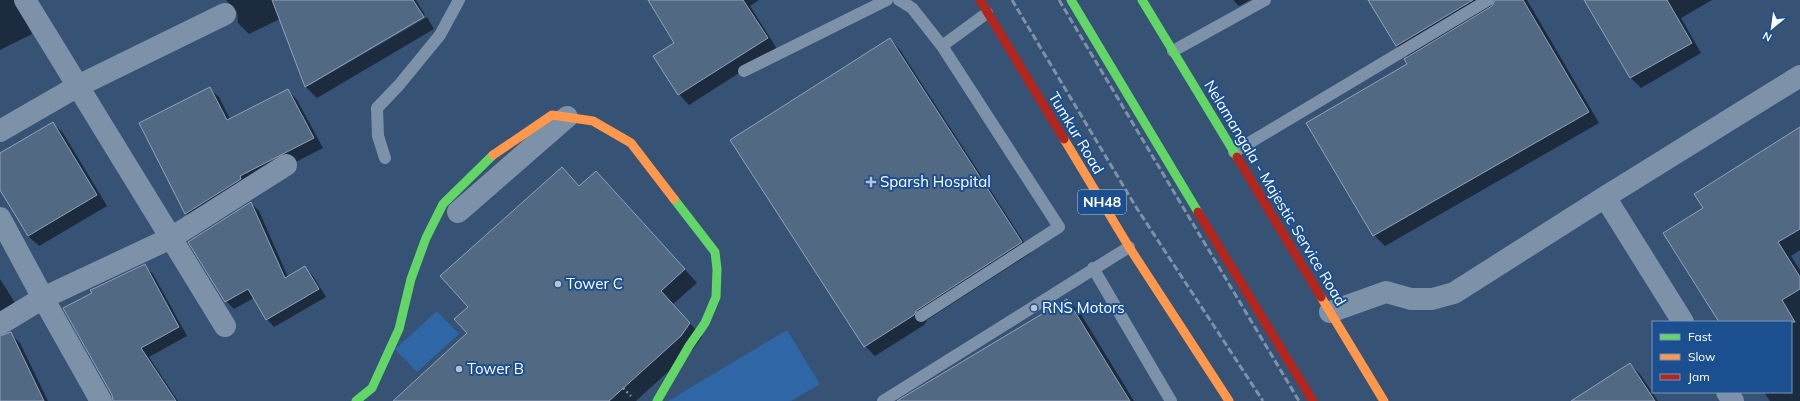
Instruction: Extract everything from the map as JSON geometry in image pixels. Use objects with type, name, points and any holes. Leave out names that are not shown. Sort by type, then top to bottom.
[{"type":"main road","name":"Tumkur Road","points":[[980,0],[1129,247],[1229,401]]},
{"type":"main road","points":[[1071,0],[1267,328],[1313,401]]},
{"type":"main road","name":"Nelamangala - Majestic Service Road","points":[[1142,0],[1384,401]]},
{"type":"main road","points":[[356,401],[372,388],[399,329],[411,279],[426,238],[443,204],[495,153],[552,115],[594,121],[631,143],[715,252],[717,269],[716,297],[705,323],[689,346],[657,401]]},
{"type":"street","points":[[25,0],[226,326]]},
{"type":"street","points":[[0,131],[78,86],[225,14]]},
{"type":"street","points":[[1330,312],[1386,292],[1411,299],[1432,299],[1454,293],[1800,76]]},
{"type":"street","points":[[458,212],[567,118]]},
{"type":"street","points":[[0,324],[43,298],[171,238],[286,166]]},
{"type":"street","points":[[1605,197],[1682,321]]},
{"type":"street","points":[[0,218],[101,401]]},
{"type":"lane","points":[[385,158],[378,136],[377,108],[399,85],[440,35],[459,0]]},
{"type":"lane","points":[[744,71],[887,0]]},
{"type":"lane","points":[[899,0],[912,8],[942,46],[1058,227],[921,316]]},
{"type":"lane","points":[[1173,51],[1265,0]]},
{"type":"lane","points":[[1234,152],[1488,0]]},
{"type":"lane","points":[[942,46],[987,13]]},
{"type":"lane","points":[[883,401],[1093,268],[1129,247]]},
{"type":"lane","points":[[1093,268],[1171,401]]},
{"type":"path","points":[[623,388],[628,394]]},
{"type":"shaded area","points":[[437,311],[459,334],[417,372],[395,349]]},
{"type":"shaded area","points":[[787,330],[820,384],[791,401],[668,401]]},
{"type":"building","points":[[272,0],[413,0],[424,17],[305,87]]},
{"type":"building","points":[[648,0],[743,0],[768,38],[678,95],[653,56],[674,43]]},
{"type":"building","points":[[1368,0],[1473,0],[1396,46]]},
{"type":"building","points":[[1495,0],[1523,0],[1589,112],[1373,236],[1306,123],[1407,64],[1404,59],[1492,6]]},
{"type":"building","points":[[1584,0],[1667,0],[1692,43],[1630,78]]},
{"type":"building","points":[[890,38],[1022,242],[917,310],[914,315],[864,347],[730,140]]},
{"type":"building","points":[[210,87],[227,120],[288,89],[314,138],[240,176],[241,179],[185,214],[139,123]]},
{"type":"building","points":[[53,122],[97,195],[28,236],[0,190],[0,153]]},
{"type":"building","points":[[1800,127],[1800,229],[1778,242],[1800,277],[1800,289],[1782,300],[1795,322],[1718,321],[1663,233],[1703,208],[1694,194]]},
{"type":"building","name":"Tower C","points":[[562,167],[579,186],[596,171],[685,269],[661,291],[690,323],[681,336],[609,401],[393,401],[467,333],[454,319],[468,307],[440,276]]},
{"type":"building","points":[[251,202],[285,278],[305,266],[319,289],[266,320],[248,289],[225,302],[188,242]]},
{"type":"building","points":[[145,264],[179,327],[141,348],[176,401],[113,401],[112,395],[63,308],[92,293],[90,290]]},
{"type":"building","points":[[1067,299],[1130,401],[897,401],[900,399]]},
{"type":"building","points":[[11,332],[44,401],[0,401],[0,336]]},
{"type":"building","points":[[1630,363],[1655,401],[1571,401]]},
{"type":"railway","points":[[1012,0],[1136,207],[1263,401]]},
{"type":"railway","points":[[1059,0],[1299,401]]},
{"type":"traffic: fast","points":[[1071,0],[1198,212]]},
{"type":"traffic: fast","points":[[1142,0],[1237,157]]},
{"type":"traffic: fast","points":[[356,401],[372,388],[399,329],[411,279],[426,238],[443,204],[493,155]]},
{"type":"traffic: fast","points":[[657,401],[689,346],[705,323],[716,297],[717,269],[715,252],[674,199]]},
{"type":"traffic: slow","points":[[493,155],[552,115],[593,121],[631,143],[674,199]]},
{"type":"traffic: slow","points":[[1064,139],[1129,247],[1229,401]]},
{"type":"traffic: slow","points":[[1321,297],[1384,401]]},
{"type":"traffic: jam","points":[[980,0],[1064,139]]},
{"type":"traffic: jam","points":[[1237,157],[1321,297]]},
{"type":"traffic: jam","points":[[1198,212],[1313,401]]},
{"type":"place","name":"Sparsh Hospital","points":[[871,182]]},
{"type":"place","name":"Tower C","points":[[558,284]]},
{"type":"place","name":"RNS Motors","points":[[1034,308]]},
{"type":"place","name":"Tower B","points":[[459,369]]}]
